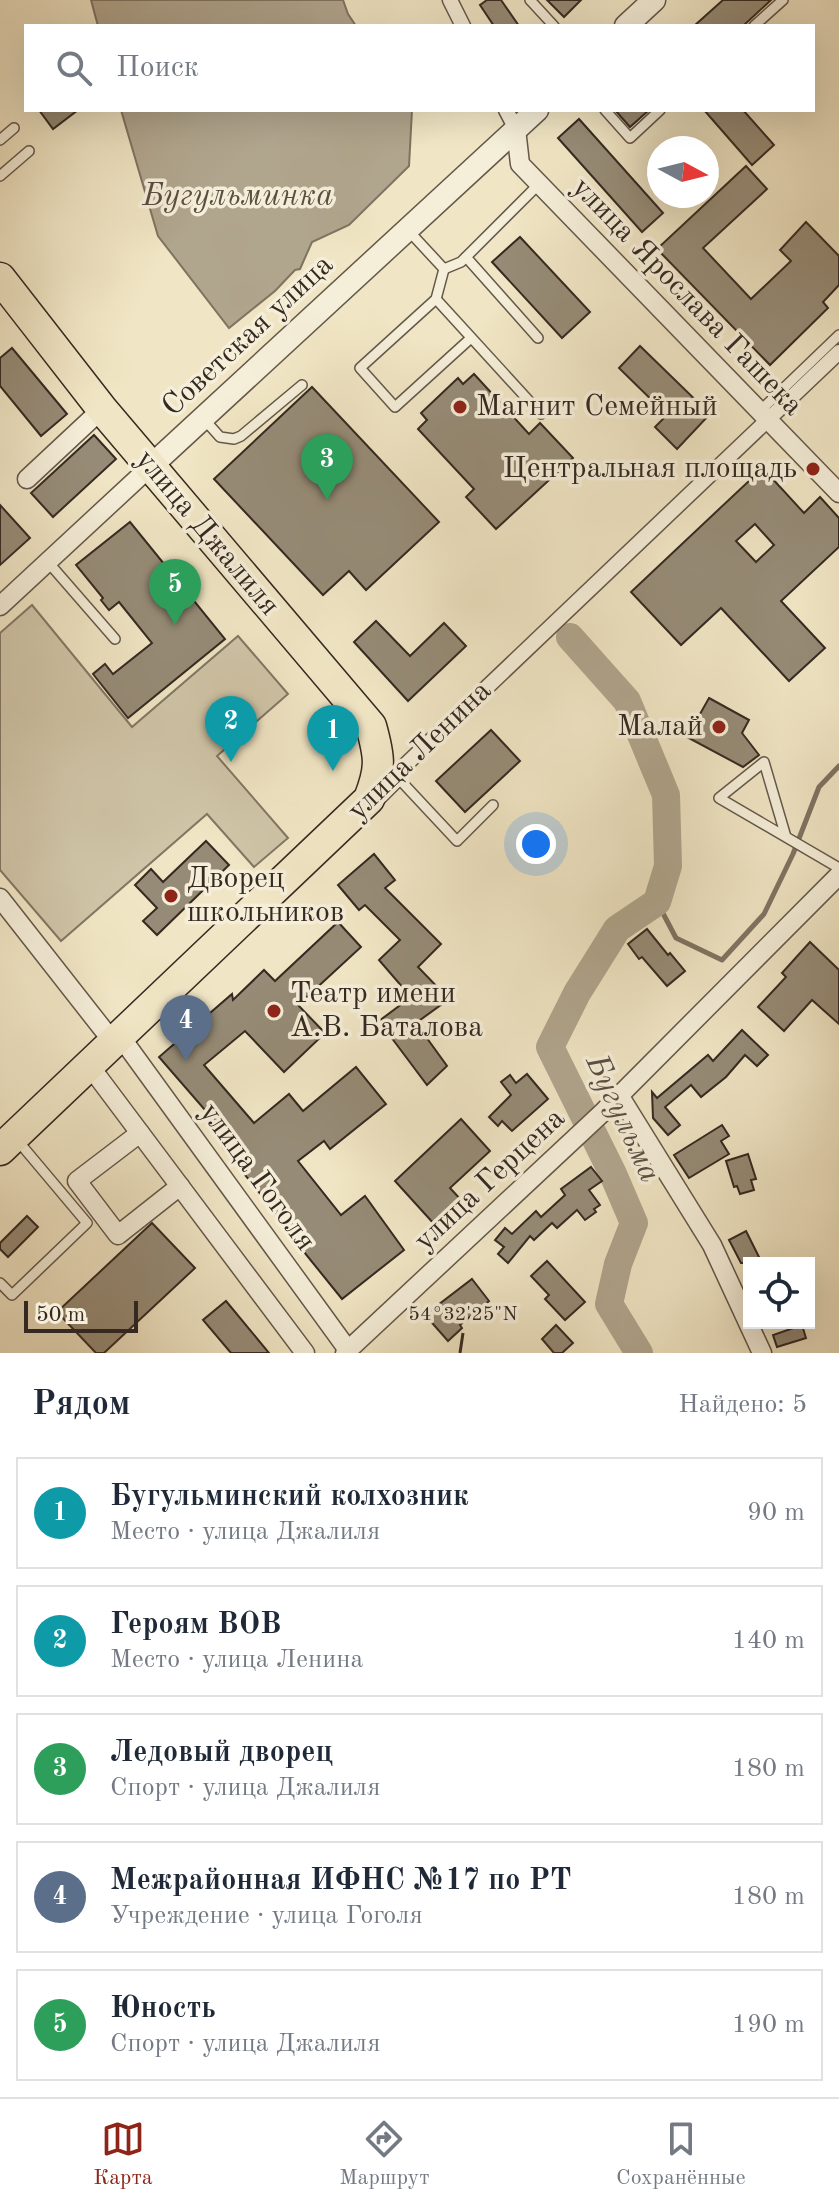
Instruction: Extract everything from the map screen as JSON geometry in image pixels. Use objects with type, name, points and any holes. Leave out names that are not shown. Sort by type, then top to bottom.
[{"type":"main road","name":"улица Джалиля","points":[[0,278],[102,409],[371,726],[377,749],[378,774],[369,799]]},
{"type":"main road","name":"улица Ленина","points":[[7,1143],[369,799]]},
{"type":"street","points":[[450,0],[462,24]]},
{"type":"street","points":[[628,24],[654,0]]},
{"type":"street","name":"Советская улица","points":[[0,606],[407,229],[511,120],[532,112]]},
{"type":"street","name":"улица Ярослава Гашека","points":[[511,120],[520,164],[839,493]]},
{"type":"street","name":"улица Ленина","points":[[369,799],[763,416],[839,352]]},
{"type":"street","points":[[27,479],[102,409]]},
{"type":"street","name":"улица Герцена","points":[[347,1352],[579,1136],[839,875]]},
{"type":"street","name":"улица Гоголя","points":[[0,898],[116,1039],[347,1352]]},
{"type":"street","points":[[89,1065],[305,1353]]},
{"type":"street","points":[[619,1095],[712,1245],[762,1353]]},
{"type":"street","points":[[140,1133],[77,1181],[85,1192],[118,1235],[180,1186]]},
{"type":"lane","points":[[530,0],[552,24]]},
{"type":"lane","points":[[756,24],[783,0]]},
{"type":"lane","points":[[607,112],[630,138],[658,112]]},
{"type":"lane","points":[[0,140],[14,128]]},
{"type":"lane","points":[[0,176],[29,151]]},
{"type":"lane","points":[[444,269],[461,262],[539,184]]},
{"type":"lane","points":[[407,229],[444,269]]},
{"type":"lane","points":[[466,257],[538,338]]},
{"type":"lane","points":[[444,269],[436,299],[360,368],[395,407],[471,338]]},
{"type":"lane","points":[[436,299],[541,414]]},
{"type":"lane","points":[[763,416],[839,335]]},
{"type":"lane","points":[[203,418],[220,437],[234,439],[302,385]]},
{"type":"lane","points":[[48,562],[115,639]]},
{"type":"lane","points":[[786,837],[764,762],[719,798],[839,868]]},
{"type":"lane","points":[[369,799],[374,806],[400,780],[457,841],[493,805]]},
{"type":"lane","points":[[0,1283],[12,1295],[87,1223],[7,1143]]},
{"type":"shaded area","points":[[32,605],[132,727],[238,636],[288,694],[217,756],[288,838],[254,867],[207,814],[61,941],[0,870],[0,633]]},
{"type":"water","points":[[91,0],[343,0],[355,24],[97,24]]},
{"type":"water","name":"Бугульминка","points":[[122,112],[412,112],[409,166],[349,225],[312,242],[300,269],[295,270],[275,291],[229,328],[158,236]]},
{"type":"building","points":[[487,0],[501,0],[518,24],[493,24],[480,5]]},
{"type":"building","points":[[547,0],[581,0],[564,17]]},
{"type":"building","points":[[723,0],[771,0],[745,24],[696,24]]},
{"type":"building","points":[[40,112],[75,112],[53,129]]},
{"type":"building","points":[[617,112],[647,112],[630,127]]},
{"type":"building","points":[[706,112],[745,112],[774,145],[752,165]]},
{"type":"building","points":[[579,119],[647,195],[647,208],[659,208],[663,213],[642,232],[558,138]]},
{"type":"building","points":[[746,166],[767,189],[703,248],[751,299],[791,261],[780,250],[806,222],[839,256],[839,285],[823,302],[828,308],[770,365],[657,249],[701,208],[719,208],[719,191]]},
{"type":"building","points":[[520,237],[590,312],[562,338],[492,262]]},
{"type":"building","points":[[640,346],[710,414],[677,449],[655,427],[667,415],[619,368]]},
{"type":"building","points":[[12,348],[67,414],[41,436],[0,386],[0,358]]},
{"type":"building","points":[[474,374],[529,434],[540,423],[573,458],[496,529],[466,497],[474,489],[418,429],[427,420],[421,413],[458,378],[463,384]]},
{"type":"building","points":[[312,387],[439,522],[366,590],[349,571],[323,595],[214,479]]},
{"type":"building","points":[[94,435],[116,459],[53,517],[31,493]]},
{"type":"building","points":[[760,475],[770,476],[804,513],[820,497],[839,518],[839,547],[781,601],[825,648],[789,681],[721,608],[681,645],[631,592],[751,479]],"holes":[[[755,524],[774,545],[756,562],[736,541]]]},
{"type":"building","points":[[0,505],[30,538],[0,565]]},
{"type":"building","points":[[130,522],[225,639],[128,718],[93,674],[105,664],[113,674],[152,643],[119,602],[109,610],[76,565]]},
{"type":"building","points":[[376,621],[410,656],[444,623],[466,646],[408,701],[354,642]]},
{"type":"building","name":"Малай","points":[[709,698],[749,720],[742,733],[759,755],[743,767],[687,737]]},
{"type":"building","points":[[491,730],[520,761],[465,812],[436,781]]},
{"type":"building","name":"Дворец школьников","points":[[206,841],[229,865],[157,935],[143,921],[157,908],[135,885],[151,869],[163,882]]},
{"type":"building","points":[[374,854],[395,880],[385,888],[441,944],[418,967],[449,999],[416,1023],[447,1066],[427,1085],[379,1021],[411,997],[379,960],[400,940],[365,905],[359,910],[338,885]]},
{"type":"building","points":[[338,922],[361,947],[298,1005],[325,1033],[284,1072],[245,1031],[204,1065],[254,1123],[289,1094],[303,1111],[356,1067],[386,1104],[330,1149],[324,1141],[298,1161],[341,1215],[365,1196],[404,1250],[342,1299],[223,1148],[232,1141],[159,1057],[232,994],[233,1000],[264,970],[275,981]]},
{"type":"building","points":[[647,929],[685,971],[667,986],[628,944]]},
{"type":"building","points":[[810,942],[839,970],[839,1024],[812,1000],[784,1031],[758,1007],[786,977],[782,973]]},
{"type":"building","points":[[742,1030],[768,1055],[757,1066],[745,1055],[726,1077],[701,1097],[691,1085],[665,1107],[680,1125],[668,1135],[653,1118],[652,1092],[657,1098],[708,1055],[713,1061]]},
{"type":"building","points":[[527,1074],[548,1099],[512,1131],[502,1121],[498,1126],[489,1117],[511,1095],[501,1082],[510,1075],[516,1083]]},
{"type":"building","points":[[461,1119],[490,1151],[450,1188],[462,1201],[435,1225],[395,1181]]},
{"type":"building","points":[[722,1125],[729,1136],[721,1141],[729,1154],[689,1178],[674,1155]]},
{"type":"building","points":[[748,1154],[756,1179],[751,1180],[754,1190],[740,1194],[737,1186],[734,1187],[726,1161]]},
{"type":"building","points":[[591,1167],[602,1181],[589,1190],[600,1205],[594,1209],[596,1212],[585,1220],[577,1210],[557,1228],[552,1223],[534,1240],[530,1236],[508,1263],[498,1254],[504,1247],[495,1240],[505,1228],[512,1234],[536,1211],[541,1217],[565,1195],[561,1189]]},
{"type":"building","points":[[27,1216],[38,1227],[8,1257],[0,1249],[0,1243]]},
{"type":"building","points":[[152,1223],[195,1268],[104,1353],[96,1353],[57,1312]]},
{"type":"building","points":[[746,1231],[759,1257],[743,1257],[741,1263],[729,1240]]},
{"type":"building","points":[[547,1261],[585,1302],[565,1320],[545,1299],[549,1295],[531,1276]]},
{"type":"building","points":[[472,1279],[489,1301],[460,1325],[462,1328],[448,1341],[425,1315]]},
{"type":"building","points":[[226,1301],[269,1353],[231,1353],[203,1320]]},
{"type":"building","points":[[556,1325],[573,1343],[562,1353],[554,1353],[542,1339]]},
{"type":"building","points":[[790,1329],[803,1329],[806,1338],[777,1347],[773,1335]]},
{"type":"waterway","name":"Бугульма","points":[[570,637],[627,701],[666,795],[668,866],[657,902],[617,929],[577,993],[550,1047],[634,1223],[618,1264],[609,1304],[639,1353]]},
{"type":"waterway","points":[[657,902],[676,938],[722,960],[764,914],[793,854],[819,787],[839,766]]},
{"type":"place","name":"Магнит Семейный","points":[[460,407]]},
{"type":"place","name":"Центральная площадь","points":[[813,469]]},
{"type":"place","name":"Ледовый дворец","points":[[327,500]]},
{"type":"place","name":"Юность","points":[[175,625]]},
{"type":"place","name":"Малай","points":[[719,727]]},
{"type":"place","name":"Героям ВОВ","points":[[231,762]]},
{"type":"place","name":"Бугульминский колхозник","points":[[333,771]]},
{"type":"place","name":"Дворец школьников","points":[[171,896]]},
{"type":"place","name":"Театр имени А.В. Баталова","points":[[274,1011]]},
{"type":"place","name":"Межрайонная ИФНС №17 по РТ","points":[[186,1061]]}]
